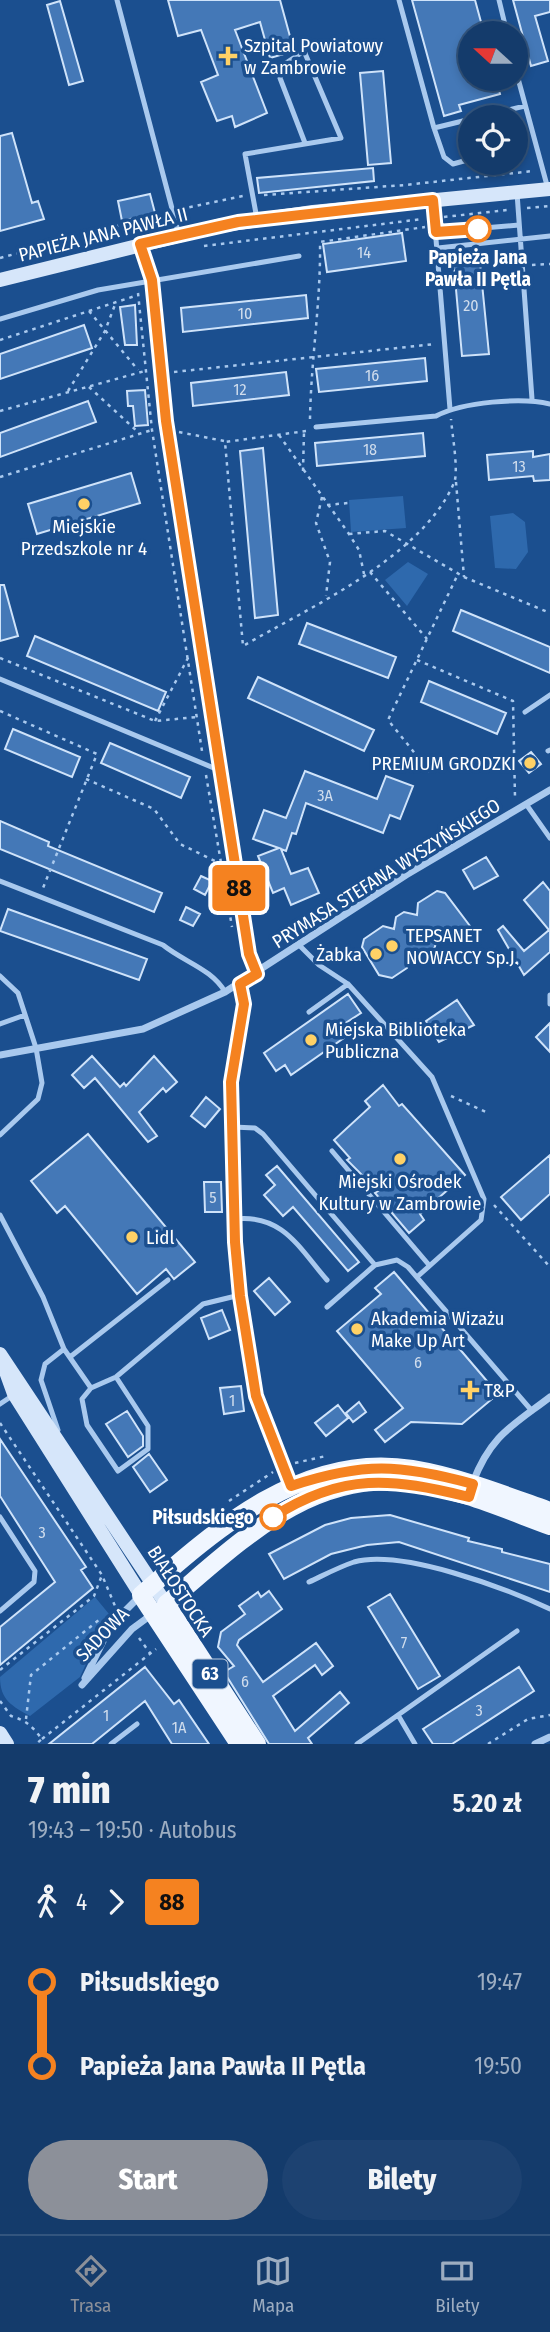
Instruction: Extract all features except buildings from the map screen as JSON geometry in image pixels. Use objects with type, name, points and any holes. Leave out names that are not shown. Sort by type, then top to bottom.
[{"type":"main road","points":[[147,1590],[264,1498],[327,1474],[384,1466],[411,1469],[471,1490],[550,1511]]},
{"type":"main road","points":[[159,1609],[248,1534],[285,1510],[321,1493],[381,1480],[471,1490],[550,1526]]},
{"type":"main road","name":"BIAŁOSTOCKA","points":[[147,1590],[239,1744]]},
{"type":"main road","name":"BIAŁOSTOCKA","points":[[159,1609],[257,1744]]},
{"type":"street","name":"PAPIEŻA JANA PAWŁA II","points":[[0,280],[140,244],[257,219],[549,189]]},
{"type":"street","points":[[140,244],[152,280],[160,374],[249,954],[257,974]]},
{"type":"street","name":"PRYMASA STEFANA WYSZYŃSKIEGO","points":[[0,1055],[143,1029],[225,992],[257,974],[406,875],[550,790]]},
{"type":"street","points":[[240,984],[244,1004],[233,1059],[235,1219],[240,1296],[256,1396],[291,1486]]},
{"type":"street","name":"BIAŁOSTOCKA","points":[[1,1355],[62,1443],[147,1590]]},
{"type":"street","name":"BIAŁOSTOCKA","points":[[1,1355],[14,1394],[147,1590]]},
{"type":"street","points":[[471,1490],[484,1453],[493,1442],[550,1396]]},
{"type":"street","name":"SADOWA","points":[[147,1590],[111,1625],[82,1685],[132,1629],[159,1609]]},
{"type":"street","points":[[0,1733],[6,1744]]},
{"type":"street","points":[[535,1744],[550,1737]]},
{"type":"lane","points":[[117,0],[179,235]]},
{"type":"lane","points":[[399,0],[444,157],[453,164],[458,163]]},
{"type":"lane","points":[[499,0],[504,21]]},
{"type":"lane","points":[[257,219],[245,154],[305,144],[341,138],[304,51],[286,63],[280,78],[305,144]]},
{"type":"lane","points":[[528,116],[549,189]]},
{"type":"lane","points":[[434,128],[458,122]]},
{"type":"lane","points":[[517,192],[532,399]]},
{"type":"lane","points":[[433,200],[450,409]]},
{"type":"lane","points":[[436,229],[519,225]]},
{"type":"lane","points":[[438,247],[550,236]]},
{"type":"lane","points":[[0,319],[98,290],[299,256]]},
{"type":"lane","points":[[316,427],[436,416],[450,409],[532,399],[550,404]]},
{"type":"lane","points":[[0,679],[221,771]]},
{"type":"lane","points":[[525,712],[550,695]]},
{"type":"lane","points":[[526,804],[550,838]]},
{"type":"lane","points":[[0,881],[41,894],[163,945],[182,960],[218,978],[225,992]]},
{"type":"lane","points":[[300,946],[319,965],[348,984],[424,1067],[441,1093],[484,1199],[481,1220],[416,1277]]},
{"type":"lane","points":[[0,976],[18,993],[36,1048],[42,1083],[38,1099],[0,1135]]},
{"type":"lane","points":[[309,1012],[348,984]]},
{"type":"lane","points":[[550,995],[550,1004]]},
{"type":"lane","points":[[0,1024],[26,1015]]},
{"type":"lane","points":[[233,1127],[254,1128],[263,1134],[375,1265]]},
{"type":"lane","points":[[332,1151],[429,1265]]},
{"type":"lane","points":[[0,1215],[43,1297],[64,1349],[92,1388]]},
{"type":"lane","points":[[235,1219],[264,1219],[283,1229],[327,1280]]},
{"type":"lane","points":[[327,1307],[375,1265],[397,1261],[416,1277],[532,1411]]},
{"type":"lane","points":[[70,1357],[168,1280]]},
{"type":"lane","points":[[116,1377],[148,1426],[148,1449],[118,1471],[86,1425],[82,1399],[92,1388],[116,1377],[204,1304],[240,1296]]},
{"type":"lane","points":[[62,1443],[41,1380],[45,1364],[64,1349]]},
{"type":"lane","points":[[0,1404],[14,1394]]},
{"type":"lane","points":[[0,1517],[35,1571],[33,1583],[0,1611]]},
{"type":"lane","points":[[309,1582],[354,1562],[380,1559],[407,1562],[465,1578],[550,1609]]},
{"type":"lane","points":[[357,1744],[517,1631]]},
{"type":"lane","points":[[398,1715],[415,1744]]},
{"type":"lane","points":[[111,1744],[137,1724]]},
{"type":"path","points":[[195,248],[283,234],[550,206]]},
{"type":"path","points":[[116,227],[122,249]]},
{"type":"path","points":[[176,431],[225,442],[304,432],[310,428],[311,357],[316,336],[320,242],[436,229]]},
{"type":"path","points":[[522,266],[550,264]]},
{"type":"path","points":[[136,284],[152,429],[220,864],[233,931]]},
{"type":"path","points":[[0,340],[138,295]]},
{"type":"path","points":[[68,391],[105,331],[116,302]]},
{"type":"path","points":[[89,311],[139,371]]},
{"type":"path","points":[[160,374],[445,344]]},
{"type":"path","points":[[0,411],[146,371]]},
{"type":"path","points":[[88,386],[138,432]]},
{"type":"path","points":[[450,409],[464,577]]},
{"type":"path","points":[[0,477],[152,429]]},
{"type":"path","points":[[303,472],[304,432]]},
{"type":"path","points":[[279,435],[359,550],[364,575]]},
{"type":"path","points":[[225,442],[243,646],[364,575],[406,543],[428,524],[456,481]]},
{"type":"path","points":[[321,497],[316,523],[330,562],[326,597]]},
{"type":"path","points":[[327,505],[348,503]]},
{"type":"path","points":[[349,534],[385,531],[464,577],[550,613]]},
{"type":"path","points":[[369,571],[427,639]]},
{"type":"path","points":[[430,772],[388,720],[458,574]]},
{"type":"path","points":[[155,721],[189,656]]},
{"type":"path","points":[[0,658],[155,721],[197,717]]},
{"type":"path","points":[[417,660],[513,701],[515,801],[507,804],[511,813]]},
{"type":"path","points":[[0,711],[97,754],[41,894]]},
{"type":"path","points":[[86,779],[154,809],[180,844],[220,864]]},
{"type":"path","points":[[441,1093],[486,1112]]},
{"type":"path","points":[[484,1199],[497,1208],[550,1267]]},
{"type":"path","points":[[0,1423],[102,1575],[115,1607]]},
{"type":"path","points":[[0,1670],[94,1595],[102,1575]]},
{"type":"path","points":[[42,1739],[26,1718],[31,1675],[105,1615]]},
{"type":"path","points":[[139,1638],[150,1653]]},
{"type":"path","points":[[36,1744],[135,1663]]},
{"type":"path","points":[[0,1701],[11,1716],[26,1718]]},
{"type":"path","points":[[488,1744],[528,1719],[550,1715]]},
{"type":"shaded area","points":[[403,496],[406,528],[351,532],[349,500]]},
{"type":"shaded area","points":[[513,513],[525,522],[528,552],[516,569],[495,568],[490,516]]},
{"type":"shaded area","points":[[408,562],[428,574],[407,606],[385,580]]},
{"type":"shaded area","points":[[95,1597],[109,1614],[80,1677],[30,1716],[13,1705],[2,1691],[0,1677]]},
{"type":"bus line","name":"88","points":[[273,1517],[321,1493],[381,1480],[414,1483],[469,1497],[473,1484],[411,1469],[384,1466],[327,1474],[291,1486],[256,1396],[240,1296],[235,1242],[231,1082],[244,1004],[240,984],[257,974],[249,954],[166,421],[152,280],[140,244],[238,222],[433,200],[436,232],[478,229]]},
{"type":"place","name":"Szpital Powiatowy w Zambrowie","points":[[228,56]]},
{"type":"place","name":"Papieża Jana Pawła II Pętla","points":[[478,229]]},
{"type":"place","name":"Miejskie Przedszkole nr 4","points":[[84,504]]},
{"type":"place","name":"PREMIUM GRODZKI","points":[[530,763]]},
{"type":"place","name":"TEPSANET NOWACCY Sp.J.","points":[[392,946]]},
{"type":"place","name":"Żabka","points":[[376,954]]},
{"type":"place","name":"Miejska Biblioteka Publiczna","points":[[311,1040]]},
{"type":"place","name":"Miejski Ośrodek Kultury w Zambrowie","points":[[400,1159]]},
{"type":"place","name":"Lidl","points":[[132,1237]]},
{"type":"place","name":"Akademia Wizażu Make Up Art","points":[[357,1329]]},
{"type":"place","name":"T&P","points":[[470,1390]]},
{"type":"place","name":"Piłsudskiego","points":[[273,1517]]}]
